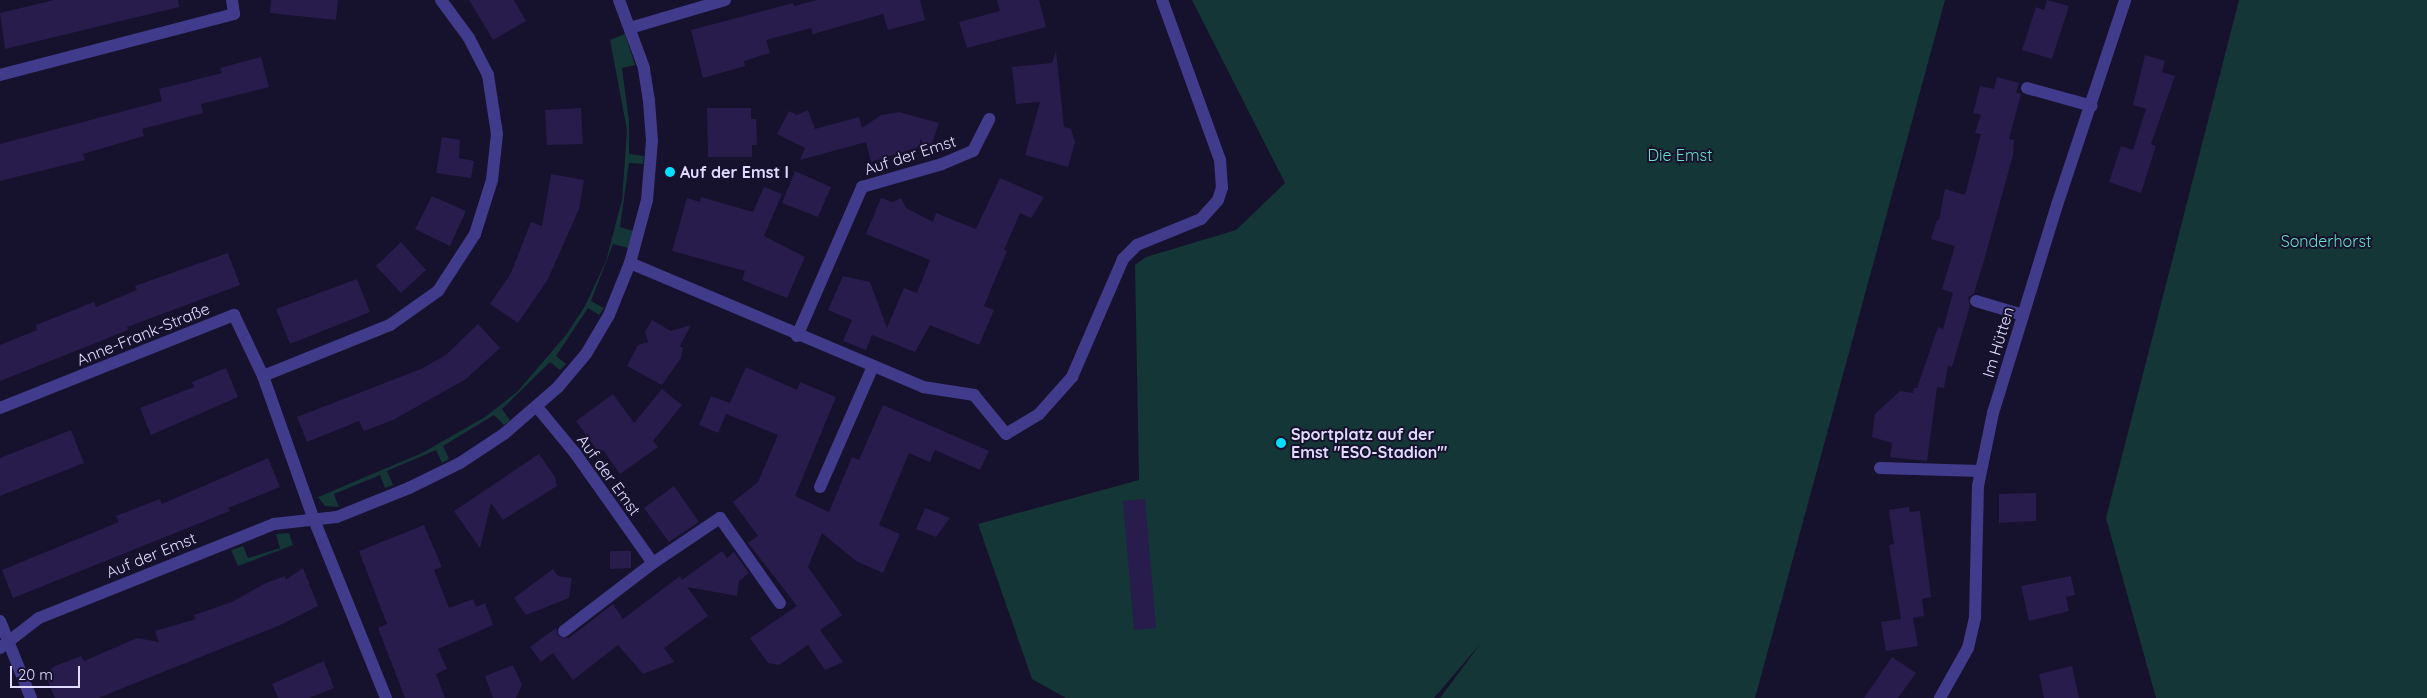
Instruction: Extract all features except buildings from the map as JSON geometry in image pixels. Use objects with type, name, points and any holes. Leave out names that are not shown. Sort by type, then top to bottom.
[{"type":"street","points":[[0,75],[234,14],[232,0]]},
{"type":"street","points":[[263,376],[390,325],[438,291],[475,234],[492,180],[497,134],[488,75],[469,38],[441,0]]},
{"type":"street","name":"Auf der Emst","points":[[4,644],[39,618],[274,524],[337,516],[372,504],[460,463],[537,407],[586,354],[608,315],[630,263],[647,200],[652,141],[644,68],[618,0]]},
{"type":"street","points":[[630,28],[725,0]]},
{"type":"street","points":[[630,263],[797,336],[923,387],[974,395],[1006,434],[1039,414],[1072,377],[1123,259],[1137,245],[1201,219],[1218,200],[1222,188],[1220,160],[1162,0]]},
{"type":"street","name":"Im Hütten","points":[[1940,698],[1968,648],[1975,617],[1975,519],[1980,471],[1993,413],[2126,0]]},
{"type":"street","points":[[2027,88],[2092,106]]},
{"type":"street","name":"Auf der Emst","points":[[797,336],[862,187],[942,164],[973,150],[988,119]]},
{"type":"street","points":[[1976,301],[2023,315]]},
{"type":"street","name":"Anne-Frank-Straße","points":[[0,408],[234,314],[263,376],[314,520]]},
{"type":"street","points":[[820,487],[873,366]]},
{"type":"street","name":"Auf der Emst","points":[[537,407],[574,453],[653,563]]},
{"type":"street","points":[[1880,468],[1980,471]]},
{"type":"street","points":[[564,631],[653,563],[720,518],[780,603]]},
{"type":"street","points":[[314,520],[386,698]]},
{"type":"street","points":[[0,621],[4,644],[31,698]]},
{"type":"green space","name":"Die Emst","points":[[1192,0],[1945,0],[1755,698],[1440,698],[1481,643],[1434,698],[1066,698],[1032,679],[978,524],[1139,480],[1135,265],[1146,257],[1236,230],[1285,183]]},
{"type":"green space","name":"Sonderhorst","points":[[2239,0],[2427,0],[2427,698],[2156,698],[2106,518]]},
{"type":"green space","points":[[625,34],[635,65],[622,68],[629,121],[629,154],[644,156],[643,164],[629,163],[620,227],[633,231],[628,248],[613,244],[591,301],[604,308],[599,315],[588,308],[556,356],[566,364],[560,370],[550,362],[502,409],[510,420],[504,425],[494,415],[443,446],[449,459],[442,463],[436,450],[387,471],[393,485],[385,488],[380,475],[334,494],[339,507],[325,506],[318,497],[422,453],[485,417],[517,392],[566,335],[585,306],[606,261],[622,200],[627,130],[610,40]]},
{"type":"green space","points":[[289,533],[293,545],[238,566],[231,550],[243,546],[248,558],[280,548],[276,534]]},
{"type":"place","name":"Auf der Emst I","points":[[670,172]]},
{"type":"place","name":"Sportplatz auf der Emst \"ESO-Stadion'\"","points":[[1281,443]]}]
